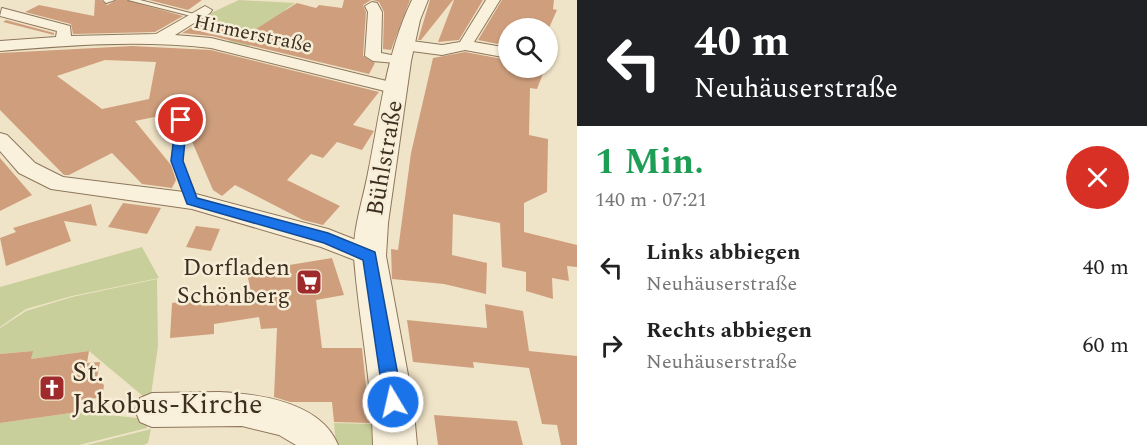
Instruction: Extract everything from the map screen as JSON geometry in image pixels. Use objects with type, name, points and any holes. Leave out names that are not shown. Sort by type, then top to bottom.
[{"type":"street","name":"Bühlstraße","points":[[395,445],[393,402],[370,256],[373,223],[403,52],[420,0]]},
{"type":"street","points":[[465,45],[493,0]]},
{"type":"street","points":[[372,6],[375,12],[373,56],[442,50],[465,45],[498,51]]},
{"type":"street","points":[[2,12],[65,29],[63,41]]},
{"type":"street","points":[[160,38],[200,13]]},
{"type":"street","name":"Hirmerstraße","points":[[0,46],[63,41],[160,38],[211,43],[397,89]]},
{"type":"street","points":[[0,139],[27,168],[59,184],[192,201],[328,239],[370,256]]},
{"type":"street","points":[[152,410],[261,412],[305,429],[321,445]]},
{"type":"lane","points":[[131,0],[200,13]]},
{"type":"lane","points":[[180,99],[181,120],[177,161],[192,201]]},
{"type":"green space","points":[[239,0],[295,3],[285,10],[310,17],[264,34],[248,47],[227,42],[241,31],[200,18]]},
{"type":"green space","points":[[142,247],[159,278],[72,296],[26,309],[0,327],[0,287]]},
{"type":"green space","points":[[157,279],[158,346],[150,402],[89,351],[31,359],[32,351],[0,354],[0,328],[26,311],[72,297]]},
{"type":"green space","points":[[78,412],[147,419],[147,428],[79,445],[0,445],[0,423]]},
{"type":"green space","points":[[334,423],[375,424],[376,445],[336,445]]},
{"type":"green space","points":[[151,429],[148,443],[144,445],[87,445]]},
{"type":"building","points":[[95,0],[101,0],[107,5],[117,0],[126,0],[183,16],[155,32],[73,34],[71,24],[25,12],[39,5],[94,16]]},
{"type":"building","points":[[149,0],[202,0],[188,10]]},
{"type":"building","points":[[344,0],[371,0],[363,5],[366,12],[363,56],[375,63],[369,74],[212,36],[182,33],[204,20],[253,31],[297,3],[316,8],[319,5],[342,8]]},
{"type":"building","points":[[373,0],[410,0],[391,50],[383,49],[384,12],[379,2]]},
{"type":"building","points":[[430,0],[453,0],[421,40],[418,40]]},
{"type":"building","points":[[454,0],[483,0],[459,40],[438,42]]},
{"type":"building","points":[[502,0],[554,0],[553,9],[557,10],[553,18],[498,18],[498,44],[478,40]]},
{"type":"building","points":[[6,20],[54,33],[54,35],[3,22]]},
{"type":"building","points":[[132,46],[211,50],[379,92],[353,125],[374,131],[362,150],[337,142],[323,158],[311,154],[287,180],[340,206],[323,225],[303,220],[235,185],[222,196],[213,190],[187,130],[186,99],[181,94],[174,99],[174,113],[135,121],[171,165],[176,180],[172,188],[142,184],[112,153],[69,175],[64,175],[0,110],[0,53]],"holes":[[[105,60],[156,62],[149,99],[102,109],[57,76]]]},
{"type":"building","points":[[465,52],[498,58],[498,78],[541,78],[537,89],[530,88],[529,135],[548,139],[547,192],[524,203],[524,232],[577,245],[577,267],[567,266],[569,281],[552,278],[553,299],[526,291],[526,272],[502,267],[500,223],[453,214],[452,255],[487,263],[486,294],[444,284],[392,279],[391,249],[398,250],[411,153],[433,58]]},
{"type":"building","points":[[0,158],[32,195],[0,211]]},
{"type":"building","points":[[123,203],[161,208],[147,234],[108,227]]},
{"type":"building","points":[[91,204],[97,226],[64,221],[71,241],[6,266],[0,238],[16,232],[13,228]]},
{"type":"building","points":[[196,226],[220,229],[211,251],[186,247]]},
{"type":"building","points":[[332,258],[344,295],[316,300],[322,348],[362,348],[370,423],[334,422],[332,402],[290,402],[274,397],[277,328],[261,329],[259,317],[214,324],[214,334],[170,338],[172,303],[251,293],[247,272]]},
{"type":"building","points":[[485,304],[523,311],[529,351],[577,356],[577,445],[561,445],[557,425],[542,424],[529,368],[473,362],[474,368],[413,362],[407,320],[487,328]]},
{"type":"building","name":"St. Jakobus-Kirche","points":[[33,351],[31,359],[89,351],[87,363],[100,362],[97,378],[104,385],[103,392],[97,398],[80,400],[78,412],[0,423],[0,354]]},
{"type":"building","points":[[434,415],[517,421],[523,445],[438,445]]},
{"type":"place","name":"Dorfladen Schönberg","points":[[309,282]]},
{"type":"place","name":"St. Jakobus-Kirche","points":[[52,388]]},
{"type":"route","points":[[181,120],[177,161],[192,201],[328,239],[370,256],[393,402]]}]
